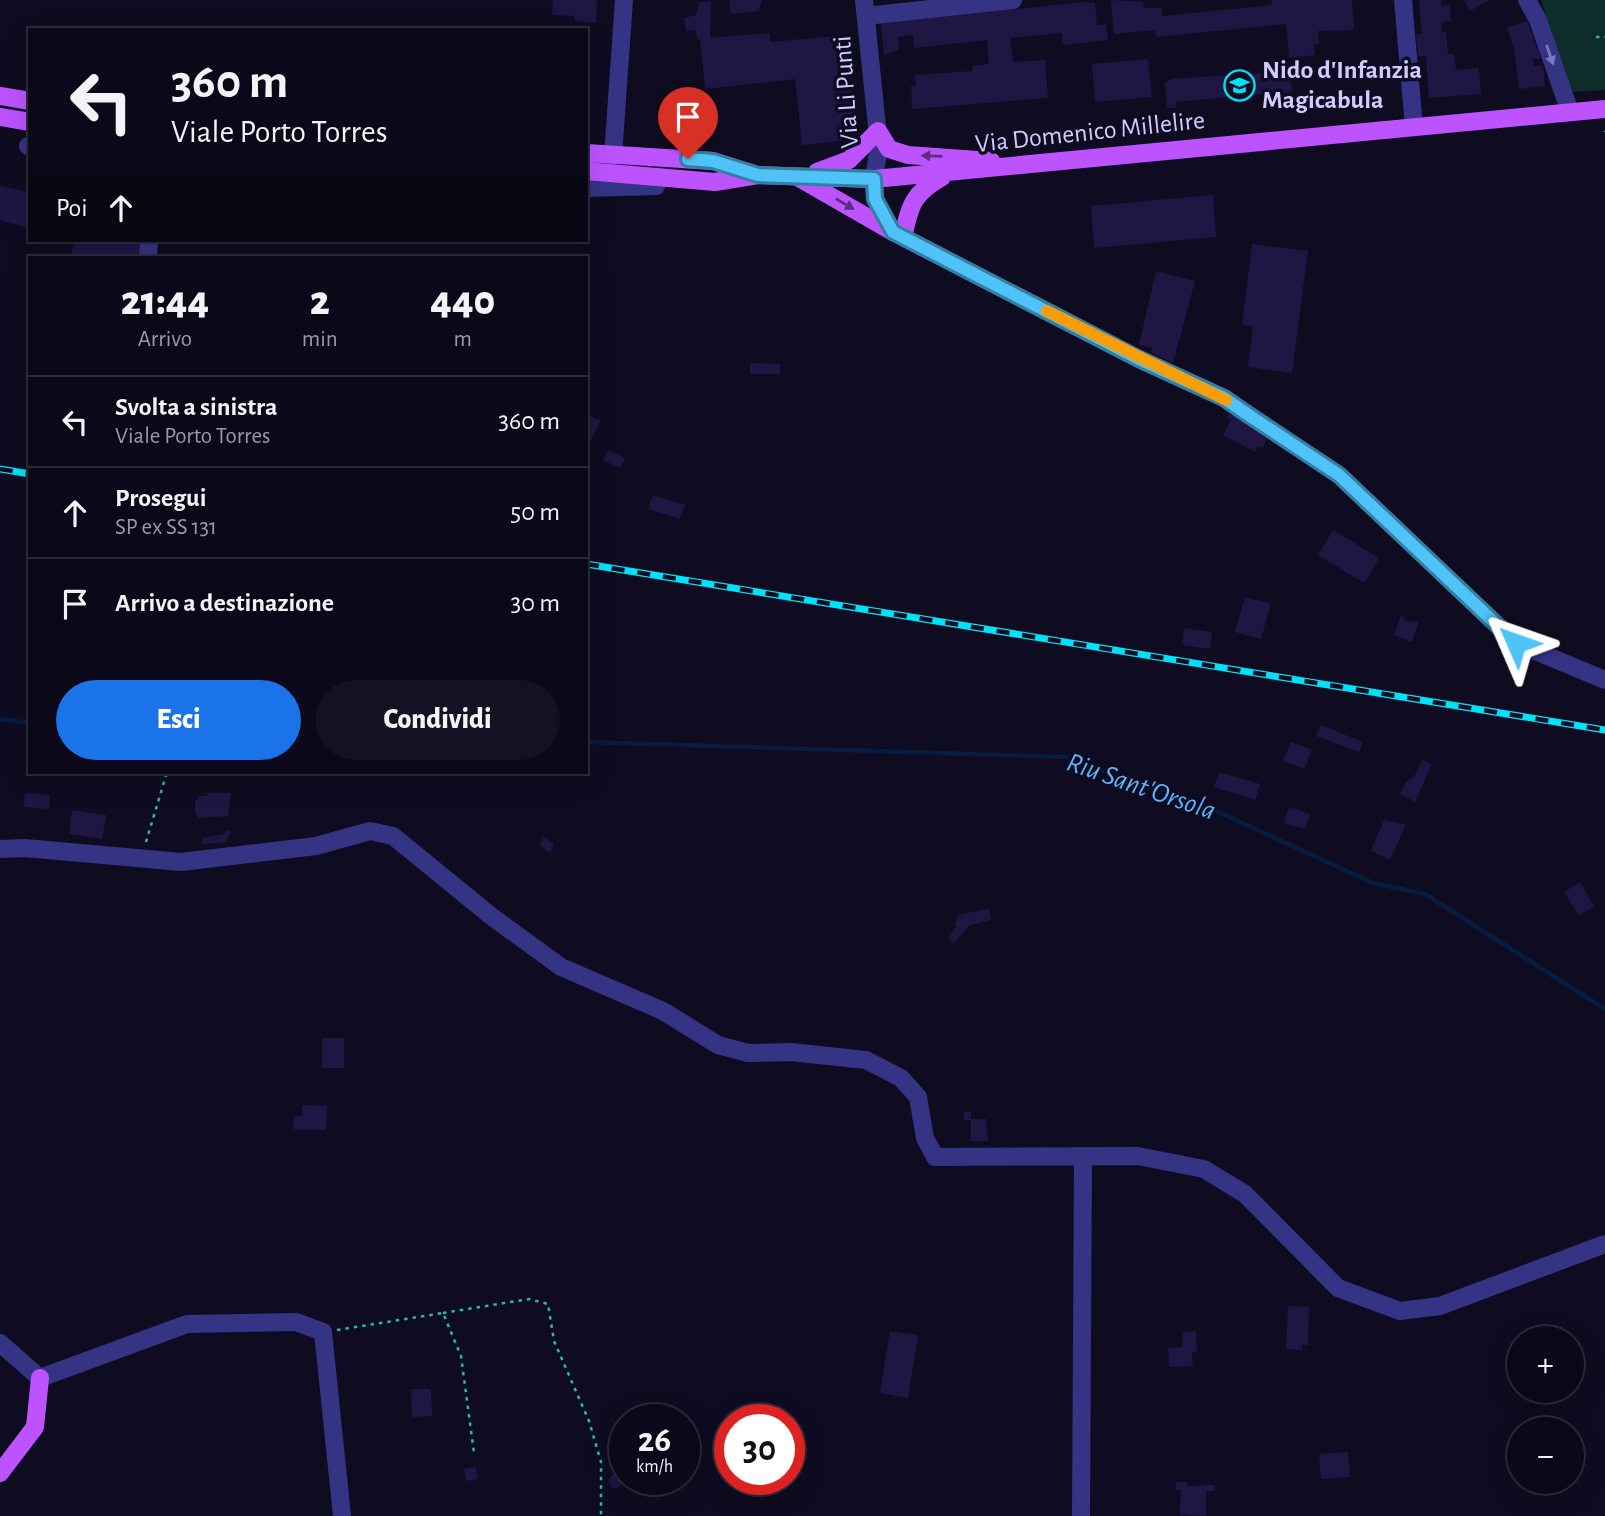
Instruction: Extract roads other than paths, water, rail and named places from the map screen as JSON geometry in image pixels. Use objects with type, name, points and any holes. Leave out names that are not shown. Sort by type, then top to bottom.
[{"type":"main road","points":[[0,96],[28,101]]},
{"type":"main road","name":"Via Domenico Millelire","points":[[758,175],[874,179],[1605,109]]},
{"type":"main road","points":[[0,117],[28,122]]},
{"type":"main road","points":[[800,176],[849,160],[878,131],[889,149],[908,155],[1024,164]]},
{"type":"main road","points":[[588,153],[713,161],[758,175]]},
{"type":"main road","points":[[588,171],[715,182],[758,175]]},
{"type":"main road","points":[[800,176],[898,235],[922,188],[948,173]]},
{"type":"main road","points":[[0,1473],[35,1427],[40,1378]]},
{"type":"street","points":[[612,156],[624,0]]},
{"type":"street","points":[[865,8],[1013,0]]},
{"type":"street","points":[[1403,0],[1414,127]]},
{"type":"street","points":[[1527,0],[1538,20],[1570,112]]},
{"type":"street","name":"Via Li Punti","points":[[865,8],[879,146],[874,179]]},
{"type":"street","points":[[588,188],[656,186],[660,177]]},
{"type":"street","points":[[874,179],[875,199],[898,235],[1139,359],[1224,398],[1339,475],[1516,643],[1605,680]]},
{"type":"street","points":[[0,849],[25,848],[181,862],[316,846],[370,831],[393,836],[491,916],[561,967],[663,1011],[718,1045],[748,1053],[791,1052],[866,1060],[901,1079],[918,1097],[925,1138],[935,1157],[1138,1156],[1204,1169],[1245,1194],[1338,1288],[1400,1311],[1440,1306],[1605,1244]]},
{"type":"street","points":[[1081,1516],[1083,1157]]},
{"type":"street","points":[[0,1343],[40,1378],[187,1324],[296,1322],[323,1332],[342,1516]]},
{"type":"waterway","name":"Riu Sant'Orsola","points":[[0,719],[28,723]]},
{"type":"waterway","name":"Riu Sant'Orsola","points":[[588,742],[1066,757],[1214,810],[1373,883],[1425,894],[1605,1009]]},
{"type":"railway","points":[[0,469],[28,474]]},
{"type":"railway","points":[[588,564],[1605,730]]},
{"type":"place","name":"Nido d'Infanzia Magicabula","points":[[1239,85]]}]
